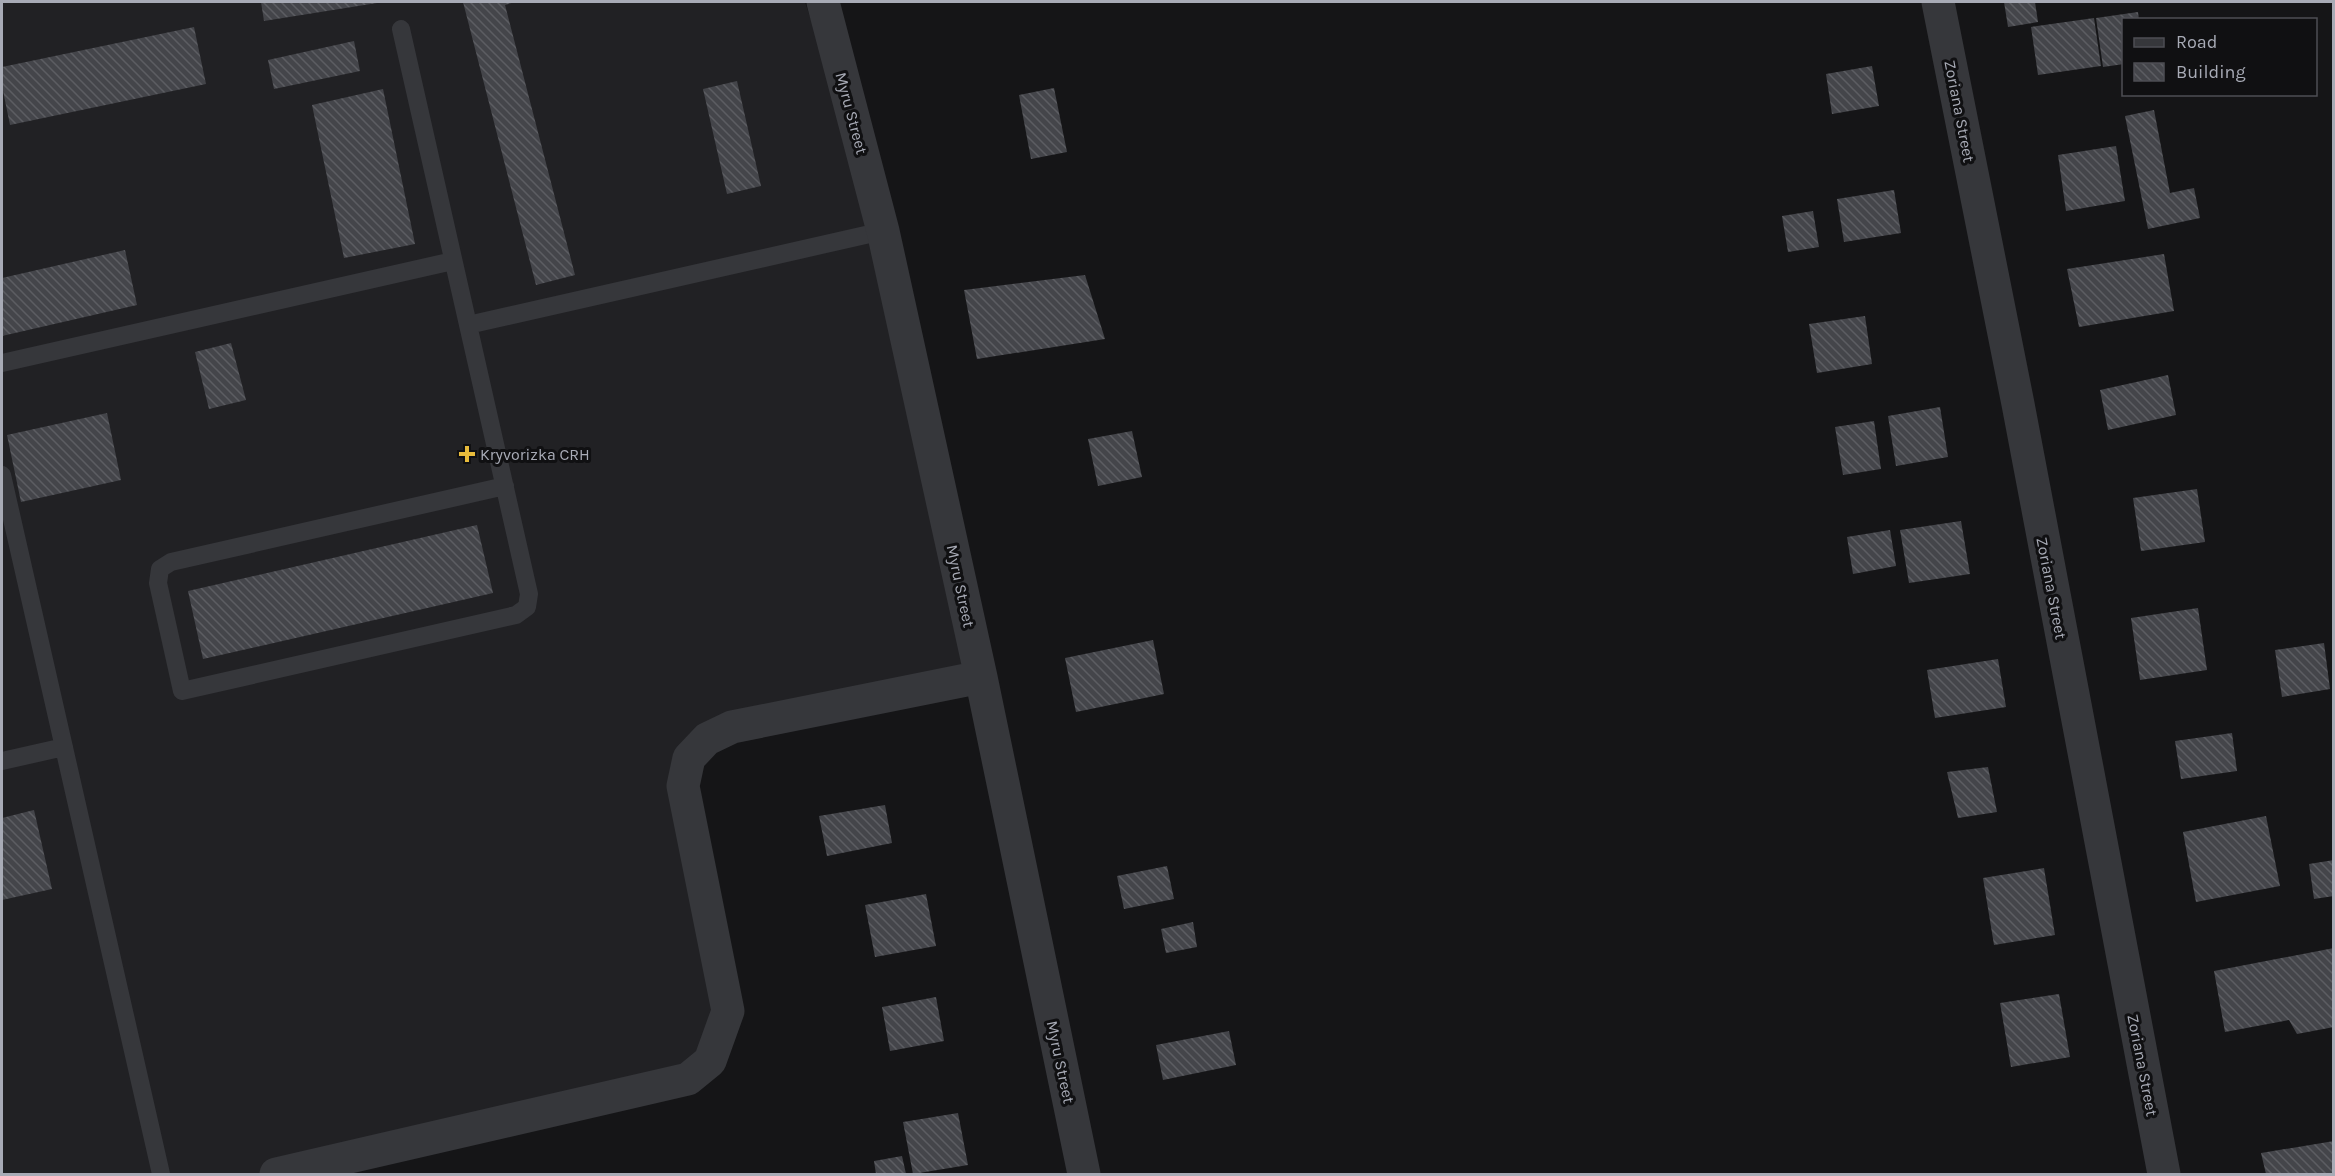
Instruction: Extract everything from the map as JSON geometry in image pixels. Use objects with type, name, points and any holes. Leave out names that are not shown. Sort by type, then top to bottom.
[{"type":"street","name":"Myru Street","points":[[823,2],[883,231],[981,677],[1084,1174]]},
{"type":"street","name":"Zoriana Street","points":[[1938,2],[2020,416],[2164,1174]]},
{"type":"street","points":[[276,1174],[688,1079],[710,1061],[728,1011],[683,786],[689,758],[707,739],[732,727],[981,677]]},
{"type":"lane","points":[[400,29],[505,486],[529,594],[527,607],[516,615],[182,691],[158,583],[160,569],[171,562],[505,486]]},
{"type":"lane","points":[[468,325],[883,231]]},
{"type":"lane","points":[[2,363],[453,261]]},
{"type":"lane","points":[[2,475],[161,1174]]},
{"type":"lane","points":[[2,760],[64,747]]},
{"type":"shaded area","name":"Kryvorizka CRH","points":[[2,2],[805,2],[883,231],[981,677],[732,727],[689,758],[723,985],[710,1061],[276,1174],[2,1174]]},
{"type":"building","points":[[261,2],[377,2],[377,3],[264,21]]},
{"type":"building","points":[[463,2],[515,2],[505,5],[575,275],[536,285]]},
{"type":"building","points":[[2004,2],[2035,2],[2038,22],[2008,27]]},
{"type":"building","points":[[2138,12],[2139,18],[2122,18],[2122,64],[2103,67],[2096,18]]},
{"type":"building","points":[[2094,18],[2101,66],[2038,75],[2031,27]]},
{"type":"building","points":[[194,27],[206,84],[10,125],[2,86],[2,67]]},
{"type":"building","points":[[354,41],[360,71],[274,89],[268,60]]},
{"type":"building","points":[[1872,66],[1879,106],[1832,114],[1826,74]]},
{"type":"building","points":[[737,81],[761,186],[727,194],[703,89]]},
{"type":"building","points":[[1054,88],[1067,152],[1031,159],[1019,95]]},
{"type":"building","points":[[383,89],[415,244],[344,258],[312,105]]},
{"type":"building","points":[[2154,110],[2170,193],[2194,188],[2200,218],[2148,229],[2125,116]]},
{"type":"building","points":[[2116,146],[2125,201],[2066,211],[2058,155]]},
{"type":"building","points":[[1894,190],[1901,233],[1844,242],[1837,199]]},
{"type":"building","points":[[1813,211],[1819,247],[1788,252],[1782,216]]},
{"type":"building","points":[[125,250],[137,305],[2,336],[2,278]]},
{"type":"building","points":[[2164,254],[2174,311],[2079,327],[2067,269]]},
{"type":"building","points":[[1085,275],[1105,339],[977,359],[964,290]]},
{"type":"building","points":[[1865,316],[1872,364],[1817,373],[1809,324]]},
{"type":"building","points":[[231,343],[246,400],[209,409],[195,352]]},
{"type":"building","points":[[2168,375],[2176,415],[2108,430],[2100,390]]},
{"type":"building","points":[[1940,407],[1948,457],[1896,466],[1888,416]]},
{"type":"building","points":[[107,413],[121,480],[21,502],[7,435]]},
{"type":"building","points":[[1874,421],[1881,469],[1843,475],[1835,427]]},
{"type":"building","points":[[1132,431],[1142,477],[1098,486],[1088,439]]},
{"type":"building","points":[[2197,489],[2205,542],[2141,551],[2133,498]]},
{"type":"building","points":[[1961,521],[1970,574],[1909,583],[1900,530]]},
{"type":"building","points":[[477,525],[493,593],[203,659],[188,591]]},
{"type":"building","points":[[1890,530],[1896,566],[1853,574],[1847,537]]},
{"type":"building","points":[[2198,608],[2207,670],[2140,680],[2131,618]]},
{"type":"building","points":[[1153,640],[1164,694],[1076,712],[1065,658]]},
{"type":"building","points":[[2324,643],[2330,689],[2282,697],[2275,650]]},
{"type":"building","points":[[1998,659],[2006,707],[1935,718],[1927,670]]},
{"type":"building","points":[[2232,733],[2237,771],[2181,779],[2175,741]]},
{"type":"building","points":[[1988,767],[1997,812],[1958,818],[1947,772]]},
{"type":"building","points":[[885,805],[892,843],[827,856],[819,816]]},
{"type":"building","points":[[34,810],[52,889],[2,900],[2,818]]},
{"type":"building","points":[[2266,816],[2280,886],[2196,902],[2183,832]]},
{"type":"building","points":[[2334,860],[2334,896],[2314,899],[2309,864]]},
{"type":"building","points":[[1167,866],[1174,899],[1124,909],[1117,876]]},
{"type":"building","points":[[2044,868],[2055,935],[1994,945],[1983,878]]},
{"type":"building","points":[[926,894],[936,946],[875,957],[865,905]]},
{"type":"building","points":[[1193,922],[1197,947],[1166,953],[1161,929]]},
{"type":"building","points":[[2334,948],[2334,1027],[2297,1034],[2289,1020],[2225,1032],[2214,971]]},
{"type":"building","points":[[2059,994],[2070,1057],[2011,1067],[2000,1003]]},
{"type":"building","points":[[936,997],[944,1041],[890,1051],[882,1007]]},
{"type":"building","points":[[1229,1031],[1236,1065],[1163,1080],[1156,1045]]},
{"type":"building","points":[[958,1113],[968,1165],[913,1174],[903,1122]]},
{"type":"building","points":[[2334,1141],[2334,1174],[2266,1174],[2261,1153]]},
{"type":"building","points":[[902,1156],[906,1174],[876,1174],[874,1161]]},
{"type":"place","name":"Kryvorizka CRH","points":[[467,454]]}]
